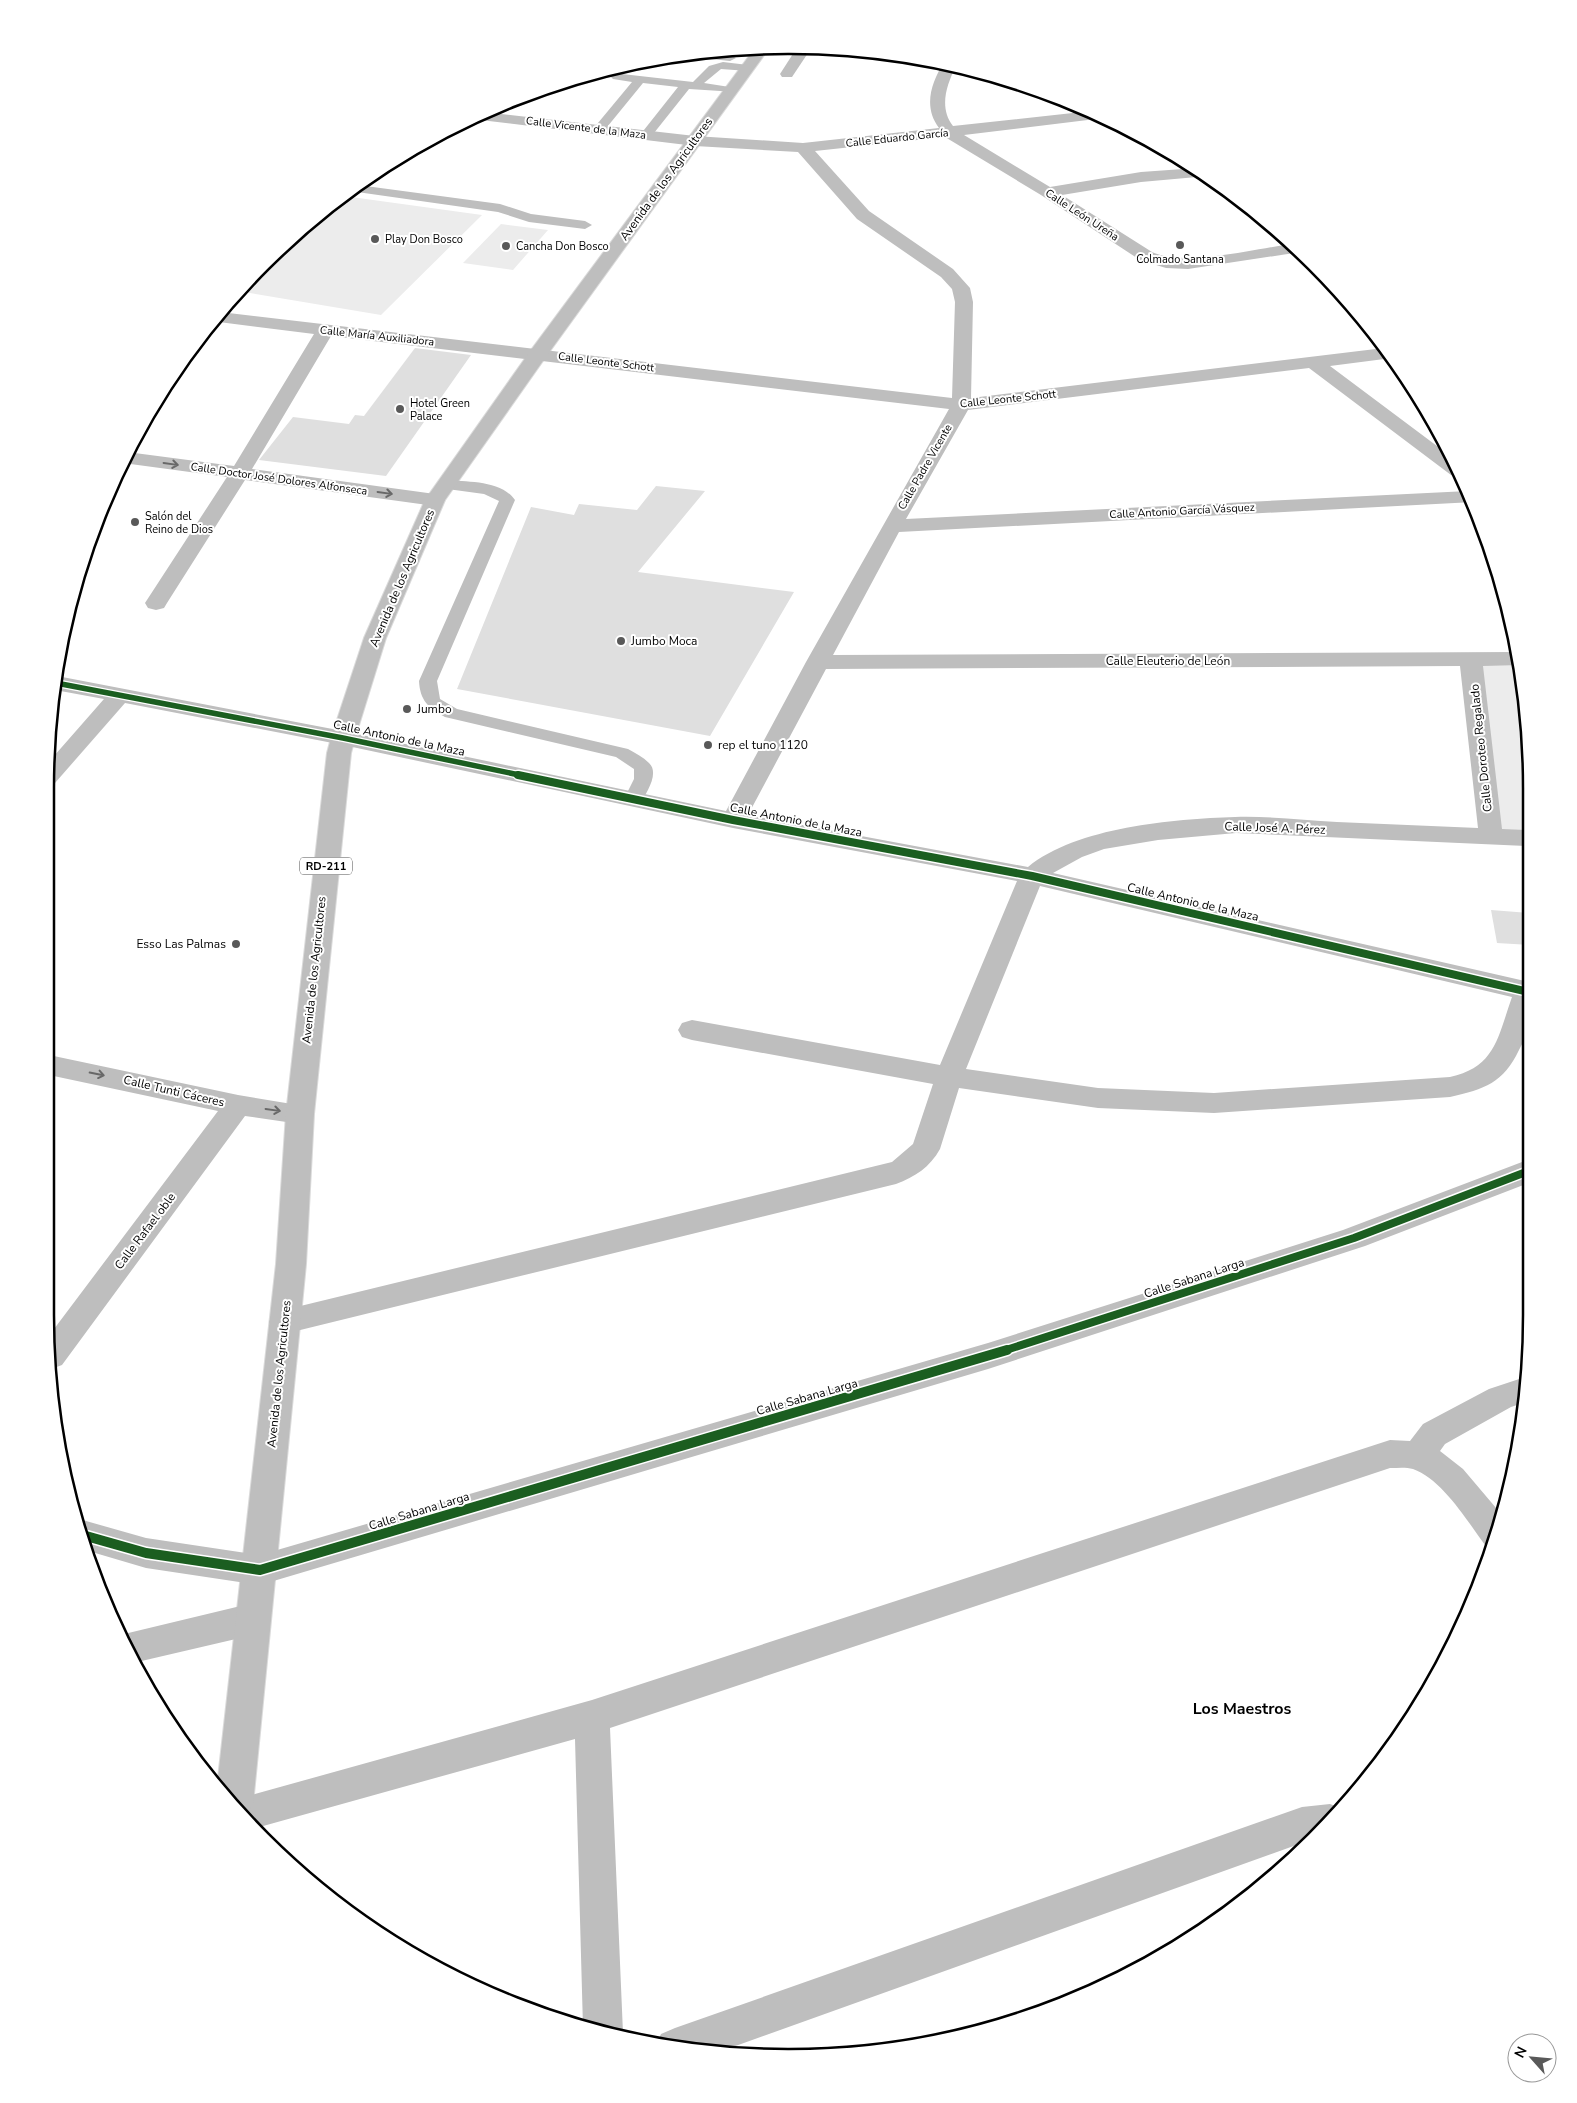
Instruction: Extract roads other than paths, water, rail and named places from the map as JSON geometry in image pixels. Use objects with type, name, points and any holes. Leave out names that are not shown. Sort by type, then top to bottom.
[{"type":"street","points":[[787,74],[800,54]]},
{"type":"street","name":"Avenida de los Agricultores","points":[[235,1797],[291,1264],[300,1114],[338,753],[376,638],[441,492],[538,354],[755,59]]},
{"type":"street","points":[[946,71],[941,80],[938,99],[939,117],[950,132]]},
{"type":"street","name":"Calle Eduardo García","points":[[695,141],[803,148],[950,132],[1074,112]]},
{"type":"street","name":"Calle Vicente de la Maza","points":[[491,117],[695,141]]},
{"type":"street","name":"Calle León Ureña","points":[[950,132],[1157,262],[1171,265],[1188,264],[1287,249]]},
{"type":"street","name":"Calle Padre Vicente","points":[[733,820],[817,662],[961,406],[964,302],[961,288],[947,273],[863,215],[803,148]]},
{"type":"street","points":[[1047,192],[1141,177],[1189,173]]},
{"type":"street","name":"Calle María Auxiliadora","points":[[225,317],[538,354]]},
{"type":"street","points":[[156,603],[239,474],[326,330]]},
{"type":"street","name":"Calle Leonte Schott","points":[[538,354],[961,406],[1380,354]]},
{"type":"street","points":[[1314,363],[1446,462]]},
{"type":"street","name":"Calle Doctor José Dolores Alfonseca","points":[[133,458],[239,474],[441,492]]},
{"type":"street","name":"Calle Antonio García Vásquez","points":[[892,526],[1462,496]]},
{"type":"street","name":"Calle Eleuterio de León","points":[[817,662],[1511,659]]},
{"type":"street","name":"Calle Doroteo Regalado","points":[[1471,660],[1491,837]]},
{"type":"street","name":"Calle Antonio de la Maza","points":[[61,685],[343,738],[733,820],[1032,876],[1523,991]]},
{"type":"street","points":[[54,770],[120,696]]},
{"type":"street","name":"Calle José A. Pérez","points":[[1032,876],[1050,862],[1095,844],[1132,835],[1189,828],[1236,826],[1523,838]]},
{"type":"street","points":[[284,1322],[886,1176],[902,1170],[916,1160],[926,1149],[949,1077],[1032,876]]},
{"type":"street","points":[[692,1030],[949,1077],[1098,1098],[1214,1103],[1450,1087],[1472,1081],[1490,1072],[1502,1058],[1523,1005]]},
{"type":"street","name":"Calle Tunti Cáceres","points":[[54,1066],[238,1105],[300,1114]]},
{"type":"street","name":"Calle Rafael oble","points":[[55,1351],[238,1105]]},
{"type":"street","name":"Calle Sabana Larga","points":[[89,1537],[146,1553],[260,1570],[988,1356],[1354,1238],[1523,1173]]},
{"type":"street","points":[[1417,1456],[1434,1434],[1500,1398],[1519,1392]]},
{"type":"street","points":[[248,1812],[592,1717],[1390,1454],[1417,1456],[1442,1470],[1463,1492],[1491,1528]]},
{"type":"street","points":[[134,1647],[253,1619]]},
{"type":"street","points":[[592,1717],[603,2025]]},
{"type":"street","points":[[690,2042],[1302,1826],[1318,1824]]},
{"type":"lane","points":[[725,57],[755,59]]},
{"type":"lane","points":[[646,135],[710,68],[755,59]]},
{"type":"lane","points":[[615,75],[617,77],[640,80],[732,90]]},
{"type":"lane","points":[[599,130],[640,80]]},
{"type":"lane","points":[[364,189],[500,208],[529,218],[585,225]]},
{"type":"lane","points":[[441,492],[490,491],[502,494],[507,500],[428,681],[428,694],[435,706],[450,713],[622,753],[643,767],[643,779],[633,799]]},
{"type":"place","name":"Play Don Bosco","points":[[375,239]]},
{"type":"place","name":"Colmado Santana","points":[[1180,245]]},
{"type":"place","name":"Cancha Don Bosco","points":[[506,246]]},
{"type":"place","name":"Hotel Green Palace","points":[[400,409]]},
{"type":"place","name":"Salón del Reino de Dios","points":[[135,522]]},
{"type":"place","name":"Jumbo Moca","points":[[621,641]]},
{"type":"place","name":"Jumbo","points":[[407,709]]},
{"type":"place","name":"rep el tuno 1120","points":[[708,745]]},
{"type":"place","name":"Esso Las Palmas","points":[[236,944]]},
{"type":"district","name":"Los Maestros","points":[[1242,1709]]}]
